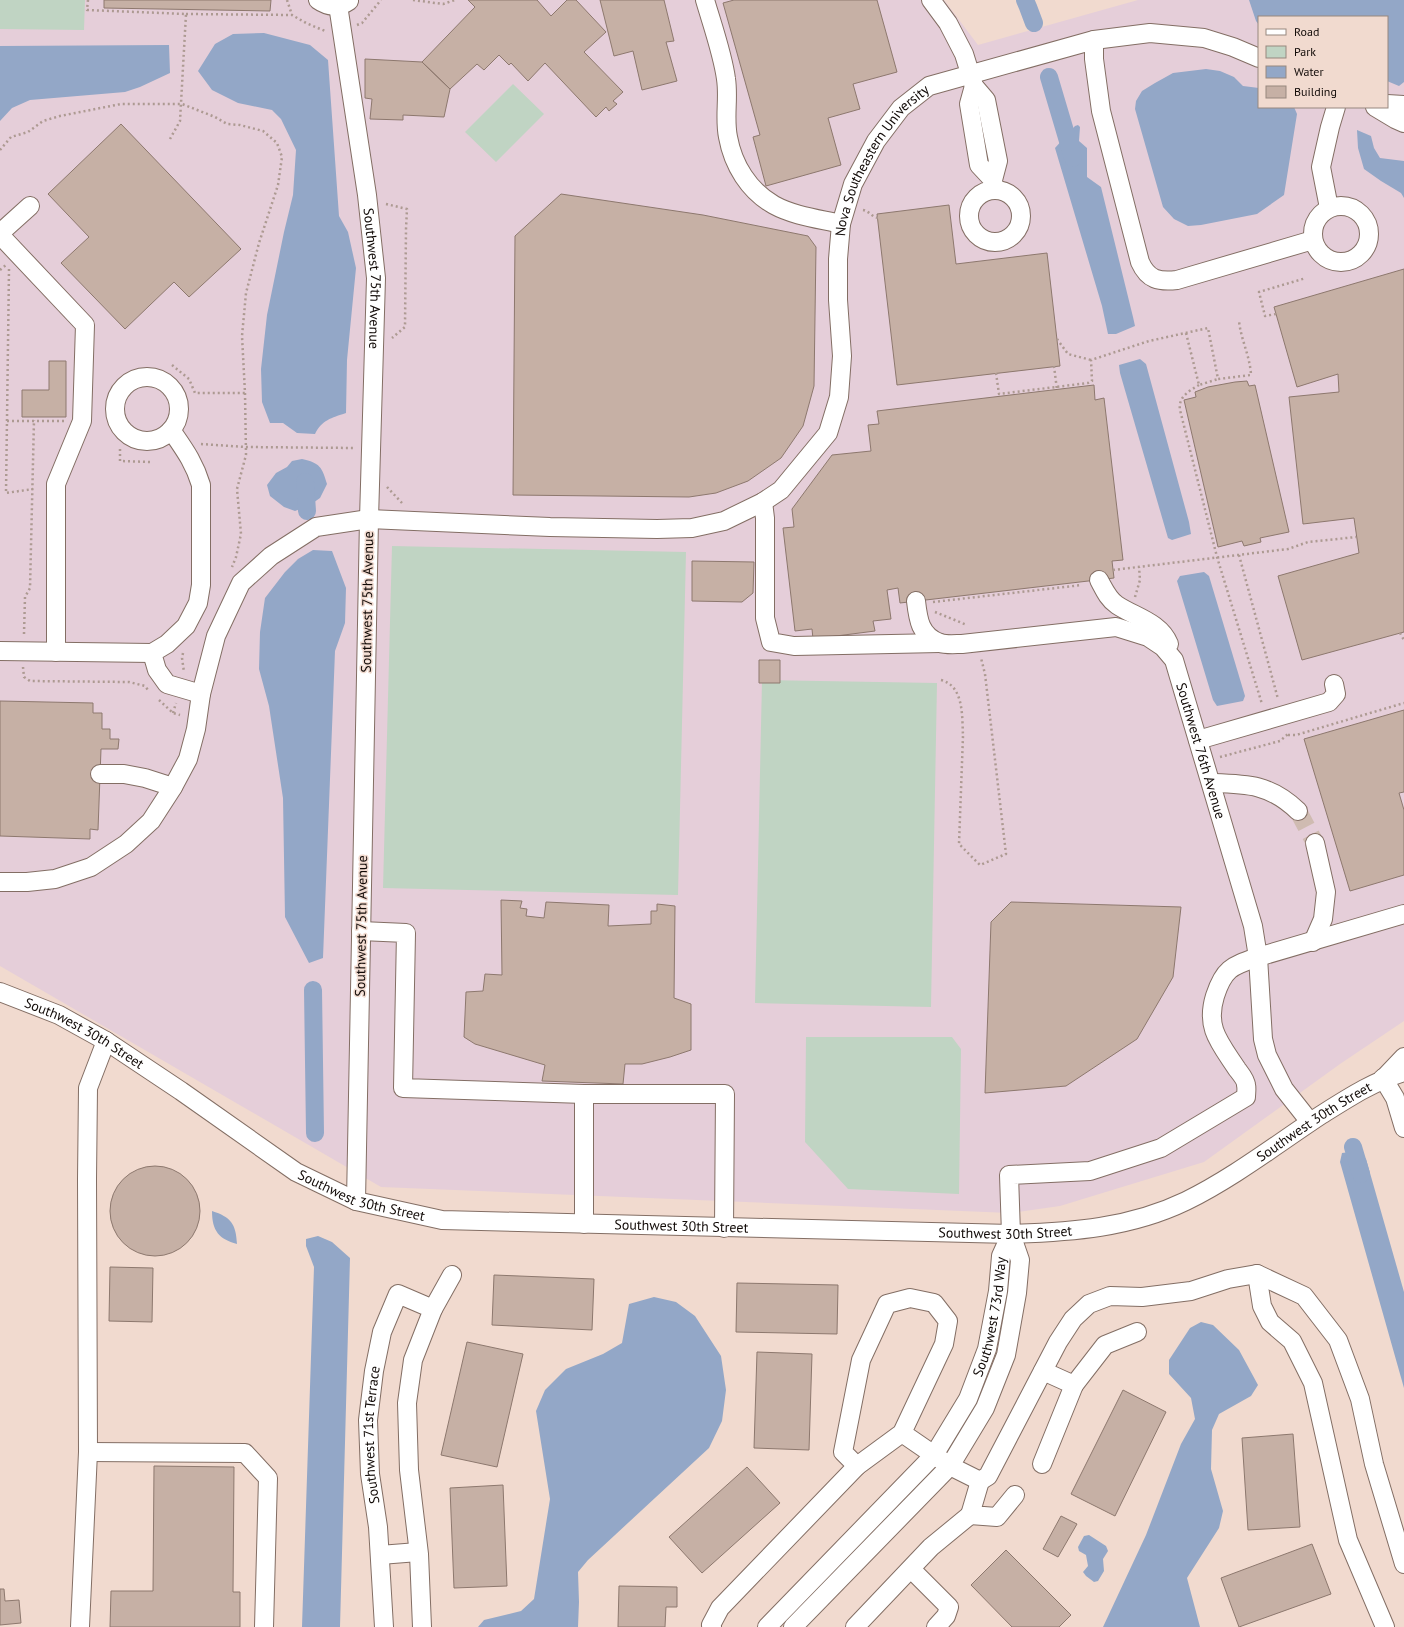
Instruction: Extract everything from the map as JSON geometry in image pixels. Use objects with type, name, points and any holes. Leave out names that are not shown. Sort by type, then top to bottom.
[{"type":"street","name":"Southwest 75th Avenue","points":[[318,0],[326,5],[344,3],[376,278],[369,519],[356,1201]]},
{"type":"street","points":[[705,0],[726,77],[728,94],[728,136],[734,160],[744,178],[758,194],[775,206],[798,214],[841,224]]},
{"type":"street","points":[[931,0],[948,23],[964,54],[972,79],[986,100],[998,160],[993,185],[979,165],[969,104],[972,79]]},
{"type":"street","name":"Nova Southeastern University","points":[[0,882],[27,882],[55,879],[91,867],[126,844],[151,821],[173,787],[188,759],[196,728],[201,694],[216,636],[241,583],[271,556],[316,527],[369,519],[550,526],[664,529],[692,528],[724,521],[763,502],[781,490],[828,433],[839,397],[842,356],[838,300],[838,259],[841,224],[853,184],[876,142],[901,108],[930,86],[972,79],[1094,40],[1150,33],[1204,38],[1233,47],[1258,58]]},
{"type":"street","points":[[1094,40],[1094,59],[1100,111],[1140,262],[1144,270],[1156,280],[1177,280],[1313,240]]},
{"type":"street","points":[[1388,104],[1404,105]]},
{"type":"street","points":[[1329,208],[1321,166],[1336,108]]},
{"type":"street","points":[[1377,108],[1404,124]]},
{"type":"street","points":[[974,136],[993,133]]},
{"type":"street","points":[[30,206],[0,234],[85,325],[82,421],[56,484],[56,652]]},
{"type":"street","points":[[1348,206],[1363,216],[1368,224],[1370,233],[1369,242],[1364,251],[1358,257],[1349,261],[1340,262],[1323,256],[1317,248],[1313,240],[1313,230],[1321,214],[1329,208],[1348,206]]},
{"type":"street","points":[[0,651],[152,653],[167,644],[186,626],[198,603],[201,585],[201,484],[196,469],[185,448],[171,430]]},
{"type":"street","name":"Southwest 76th Avenue","points":[[763,502],[765,518],[765,618],[771,642],[794,646],[940,643],[962,644],[1116,627],[1148,637],[1162,647],[1174,660],[1253,926],[1258,957],[1263,1039],[1267,1055],[1284,1089],[1310,1122]]},
{"type":"street","points":[[1098,578],[1101,599],[1107,614],[1116,627]]},
{"type":"street","points":[[1098,578],[1108,597],[1117,605],[1151,623],[1166,637],[1174,660]]},
{"type":"street","points":[[916,601],[919,623],[927,635],[940,643]]},
{"type":"street","points":[[152,653],[157,670],[167,684],[201,694]]},
{"type":"street","points":[[1198,740],[1222,734],[1261,716],[1329,702],[1336,694],[1334,684]]},
{"type":"street","points":[[100,774],[124,774],[145,778],[173,787]]},
{"type":"street","points":[[1211,783],[1250,784],[1260,787],[1278,794],[1298,810]]},
{"type":"street","points":[[1313,942],[1323,919],[1326,892],[1315,843]]},
{"type":"street","points":[[1011,1234],[1010,1175],[1090,1171],[1161,1148],[1246,1097],[1246,1083],[1216,1037],[1211,1018],[1214,1000],[1223,975],[1238,964],[1258,957],[1404,914]]},
{"type":"street","points":[[362,931],[406,933],[403,1088],[584,1094],[725,1094],[724,1228]]},
{"type":"street","name":"Southwest 30th Street","points":[[0,992],[59,1015],[106,1041],[181,1091],[296,1172],[356,1201],[442,1220],[1011,1234],[1070,1232],[1097,1228],[1129,1222],[1166,1210],[1186,1201],[1210,1188],[1347,1098],[1383,1078],[1404,1072]]},
{"type":"street","points":[[80,1627],[88,1452],[88,1088],[106,1041]]},
{"type":"street","name":"Southwest 30th Street","points":[[1383,1078],[1404,1057]]},
{"type":"street","points":[[1383,1078],[1395,1098],[1404,1128]]},
{"type":"street","points":[[584,1094],[584,1224]]},
{"type":"street","name":"Southwest 73rd Way","points":[[766,1627],[934,1455],[968,1399],[988,1350],[998,1291],[1001,1256],[1011,1234]]},
{"type":"street","name":"Southwest 73rd Way","points":[[793,1627],[950,1466],[985,1408],[1006,1355],[1017,1293],[1020,1260],[1011,1234]]},
{"type":"street","points":[[1257,1274],[1262,1306],[1270,1322],[1292,1341],[1313,1383],[1348,1540],[1385,1627]]},
{"type":"street","points":[[855,1627],[930,1547],[970,1515],[980,1481],[988,1476],[1058,1342],[1073,1319],[1089,1304],[1110,1296],[1142,1297],[1191,1291],[1228,1279],[1257,1274],[1304,1296],[1338,1340],[1360,1400],[1374,1464],[1404,1564]]},
{"type":"street","points":[[422,1627],[418,1552],[409,1470],[407,1404],[413,1360],[432,1309],[452,1275]]},
{"type":"street","name":"Southwest 71st Terrace","points":[[384,1627],[378,1527],[370,1474],[368,1420],[374,1371],[382,1332],[398,1294],[432,1309]]},
{"type":"street","points":[[712,1627],[711,1625],[720,1608],[856,1466],[902,1433],[944,1344],[948,1321],[934,1303],[910,1298],[887,1304],[861,1360],[843,1452],[856,1466]]},
{"type":"street","points":[[1042,1464],[1074,1385],[1104,1345],[1137,1332]]},
{"type":"street","points":[[1043,1371],[1074,1385]]},
{"type":"street","points":[[902,1433],[950,1466],[980,1481]]},
{"type":"street","points":[[88,1452],[245,1453],[268,1478],[264,1627]]},
{"type":"street","points":[[970,1515],[997,1517],[1015,1495]]},
{"type":"street","points":[[380,1556],[418,1552]]},
{"type":"street","points":[[911,1569],[949,1607],[946,1616],[936,1627]]},
{"type":"path","points":[[88,0],[87,10],[186,14],[292,15],[286,0]]},
{"type":"path","points":[[413,0],[443,4],[455,0]]},
{"type":"path","points":[[170,139],[180,121],[186,14]]},
{"type":"path","points":[[358,32],[359,24]]},
{"type":"path","points":[[0,150],[11,137],[28,132],[43,121],[60,116],[121,104],[182,104],[215,116],[227,124],[240,125],[263,131],[277,143],[282,157],[278,186],[259,243],[246,293],[242,336],[246,447]]},
{"type":"path","points":[[384,210],[383,204],[407,209],[405,327],[390,339],[390,332]]},
{"type":"path","points":[[859,209],[867,211],[874,218],[878,218]]},
{"type":"path","points":[[0,270],[8,263],[6,493],[32,490]]},
{"type":"path","points":[[1276,314],[1264,316],[1259,292],[1306,278]]},
{"type":"path","points":[[1239,321],[1251,364],[1252,375],[1218,379],[1199,385],[1185,394],[1179,404],[1217,557],[1261,716]]},
{"type":"path","points":[[1057,339],[1068,354],[1091,360],[1149,341],[1208,328],[1218,379]]},
{"type":"path","points":[[1186,333],[1199,385]]},
{"type":"path","points":[[996,373],[999,394],[1088,384],[1092,381],[1091,360]]},
{"type":"path","points":[[172,365],[189,379],[195,393],[245,393]]},
{"type":"path","points":[[1054,366],[1056,388]]},
{"type":"path","points":[[34,420],[30,588],[25,597],[23,652],[24,677],[30,681],[129,682],[145,686],[150,691]]},
{"type":"path","points":[[7,421],[66,421]]},
{"type":"path","points":[[185,448],[194,444],[246,447],[371,448]]},
{"type":"path","points":[[120,449],[120,461],[151,462]]},
{"type":"path","points":[[384,484],[406,507]]},
{"type":"path","points":[[972,627],[934,612],[931,602],[1098,578],[1139,566],[1288,549],[1308,542],[1356,536]]},
{"type":"path","points":[[1239,555],[1280,705]]},
{"type":"path","points":[[1134,600],[1140,580],[1139,566]]},
{"type":"path","points":[[1400,633],[1404,640]]},
{"type":"path","points":[[941,680],[955,689],[958,695],[964,736],[959,844],[980,865],[1006,854],[985,674],[980,651]]},
{"type":"path","points":[[154,695],[173,713],[187,718]]},
{"type":"path","points":[[1220,757],[1280,742],[1288,735],[1296,735],[1404,703]]},
{"type":"path","points":[[1287,729],[1288,735]]},
{"type":"shaded area","points":[[0,0],[944,0],[978,45],[1138,0],[1404,0],[1404,1021],[1340,1064],[1204,1162],[1060,1206],[1010,1213],[381,1187],[0,966]]},
{"type":"green space","points":[[0,0],[85,0],[84,30],[0,29]]},
{"type":"green space","points":[[513,84],[544,114],[496,162],[465,132]]},
{"type":"green space","points":[[392,546],[686,552],[678,895],[383,888]]},
{"type":"green space","points":[[762,680],[937,683],[931,1007],[755,1003]]},
{"type":"green space","points":[[806,1037],[952,1037],[961,1049],[959,1194],[848,1189],[805,1142]]},
{"type":"water","points":[[1249,0],[1404,0],[1404,82],[1399,86],[1388,81],[1388,16],[1258,16],[1258,24]]},
{"type":"water","points":[[264,33],[310,45],[328,60],[339,216],[348,232],[356,268],[347,360],[346,413],[331,418],[318,429],[315,434],[297,433],[283,423],[270,423],[262,402],[261,369],[267,315],[293,195],[296,150],[281,119],[272,110],[238,103],[212,90],[198,71],[215,44],[233,34]]},
{"type":"water","points":[[169,45],[170,73],[140,87],[125,92],[30,100],[12,108],[0,121],[0,46]]},
{"type":"water","points":[[1206,69],[1220,71],[1234,77],[1243,86],[1258,88],[1258,108],[1294,108],[1297,114],[1284,195],[1257,214],[1201,225],[1188,226],[1174,219],[1163,207],[1135,109],[1136,101],[1142,91],[1173,73]]},
{"type":"water","points":[[1078,125],[1080,127],[1079,141],[1087,148],[1087,177],[1101,187],[1135,326],[1116,334],[1108,334],[1102,306],[1055,148],[1075,126]]},
{"type":"water","points":[[1357,130],[1371,136],[1374,148],[1380,158],[1404,161],[1404,198],[1401,193],[1364,169],[1358,148]]},
{"type":"water","points":[[1140,359],[1146,364],[1189,522],[1191,534],[1172,540],[1168,538],[1120,373],[1119,365]]},
{"type":"water","points":[[302,459],[317,464],[324,473],[327,484],[320,498],[310,505],[295,511],[284,507],[270,496],[267,485],[276,473],[287,467],[292,461]]},
{"type":"water","points":[[313,550],[332,551],[346,588],[345,623],[335,651],[323,958],[309,963],[285,917],[283,798],[269,706],[259,669],[260,632],[265,598],[285,572],[298,559]]},
{"type":"water","points":[[1204,572],[1209,576],[1245,696],[1243,701],[1217,706],[1213,700],[1177,581],[1180,576]]},
{"type":"water","points":[[1358,1151],[1366,1159],[1404,1292],[1404,1388],[1340,1162],[1342,1153]]},
{"type":"water","points":[[212,1211],[224,1216],[231,1222],[234,1226],[237,1244],[221,1237],[213,1224]]},
{"type":"water","points":[[318,1236],[332,1242],[350,1258],[340,1627],[302,1627],[314,1267],[306,1246],[306,1239]]},
{"type":"water","points":[[654,1297],[676,1302],[695,1316],[721,1356],[726,1390],[722,1421],[709,1448],[588,1560],[578,1572],[578,1627],[478,1627],[484,1620],[521,1611],[534,1599],[550,1499],[536,1411],[545,1390],[566,1369],[603,1354],[622,1343],[629,1304]]},
{"type":"water","points":[[1201,1322],[1213,1325],[1239,1350],[1258,1385],[1251,1396],[1219,1414],[1212,1430],[1211,1469],[1223,1511],[1219,1528],[1187,1578],[1200,1627],[1103,1627],[1146,1535],[1181,1444],[1195,1419],[1191,1398],[1169,1374],[1169,1360],[1190,1328]]},
{"type":"water","points":[[1089,1535],[1106,1546],[1108,1551],[1103,1559],[1104,1571],[1098,1581],[1094,1582],[1083,1572],[1088,1566],[1086,1555],[1079,1551],[1078,1547],[1084,1536]]},
{"type":"building","points":[[104,0],[271,0],[270,11],[104,8]]},
{"type":"building","points":[[468,0],[537,0],[551,16],[567,0],[576,0],[606,32],[584,52],[623,92],[613,101],[617,104],[609,111],[606,107],[596,117],[545,63],[528,81],[511,63],[509,65],[499,55],[484,70],[477,64],[450,89],[422,62],[475,7]]},
{"type":"building","points":[[600,0],[664,0],[674,41],[666,42],[677,81],[642,90],[633,51],[614,56]]},
{"type":"building","points":[[734,0],[877,0],[897,72],[853,84],[860,109],[828,118],[841,165],[766,186],[753,137],[760,135],[723,3]]},
{"type":"building","points":[[365,59],[422,62],[450,89],[444,117],[403,115],[403,120],[370,119],[372,99],[365,98]]},
{"type":"building","points":[[121,124],[241,249],[189,297],[174,282],[125,329],[61,263],[89,237],[48,194]]},
{"type":"building","points":[[561,194],[703,215],[808,236],[816,247],[814,386],[803,426],[781,458],[748,481],[716,493],[689,497],[513,495],[515,236]]},
{"type":"building","points":[[949,205],[956,264],[1047,253],[1060,366],[897,385],[877,214]]},
{"type":"building","points":[[1404,269],[1404,632],[1302,660],[1278,576],[1359,553],[1354,518],[1303,524],[1289,397],[1339,392],[1338,374],[1297,387],[1274,307]]},
{"type":"building","points":[[49,361],[66,361],[66,417],[22,417],[22,390],[49,390]]},
{"type":"building","points":[[1247,381],[1249,386],[1255,385],[1289,532],[1260,538],[1261,542],[1244,546],[1242,541],[1218,547],[1184,400],[1196,397],[1195,392],[1208,387]]},
{"type":"building","points":[[1094,385],[1095,400],[1104,398],[1123,560],[1112,561],[1114,578],[900,603],[898,588],[887,590],[891,619],[873,621],[875,631],[813,639],[812,629],[795,631],[783,528],[794,527],[792,509],[832,455],[871,451],[868,425],[879,424],[877,411]]},
{"type":"building","points":[[692,561],[754,562],[753,593],[742,602],[692,601]]},
{"type":"building","points":[[759,660],[780,660],[780,683],[759,683]]},
{"type":"building","points":[[0,701],[93,703],[93,713],[102,713],[102,729],[110,729],[110,739],[119,739],[118,749],[101,749],[98,830],[90,829],[90,839],[0,836]]},
{"type":"building","points":[[1404,710],[1404,792],[1399,793],[1404,810],[1404,875],[1350,891],[1304,739]]},
{"type":"building","points":[[501,900],[522,901],[520,908],[527,909],[526,916],[544,918],[546,902],[609,905],[608,926],[651,924],[651,911],[657,911],[657,904],[675,906],[674,998],[691,1004],[691,1050],[642,1064],[625,1064],[623,1084],[542,1081],[545,1065],[475,1044],[464,1037],[466,992],[483,991],[485,974],[502,975]]},
{"type":"building","points":[[1011,902],[1181,907],[1173,977],[1137,1039],[1066,1086],[985,1093],[991,922]]},
{"type":"building","points":[[155,1166],[172,1170],[187,1179],[196,1194],[200,1211],[196,1228],[187,1243],[172,1252],[155,1256],[138,1252],[123,1243],[114,1228],[110,1211],[114,1194],[123,1179],[138,1170]]},
{"type":"building","points":[[110,1267],[153,1268],[152,1322],[109,1321]]},
{"type":"building","points":[[494,1275],[594,1279],[592,1330],[492,1325]]},
{"type":"building","points":[[737,1283],[838,1285],[837,1334],[736,1332]]},
{"type":"building","points":[[467,1342],[523,1354],[497,1467],[441,1455]]},
{"type":"building","points":[[757,1352],[812,1354],[809,1450],[754,1448]]},
{"type":"building","points":[[1123,1390],[1166,1412],[1115,1516],[1071,1494]]},
{"type":"building","points":[[1293,1434],[1300,1527],[1248,1530],[1242,1438]]},
{"type":"building","points":[[154,1466],[234,1467],[233,1592],[240,1592],[240,1627],[110,1627],[111,1591],[153,1591]]},
{"type":"building","points":[[747,1467],[780,1503],[702,1573],[669,1537]]},
{"type":"building","points":[[503,1485],[507,1586],[454,1588],[450,1488]]},
{"type":"building","points":[[1061,1516],[1077,1524],[1058,1557],[1043,1549]]},
{"type":"building","points":[[1312,1544],[1331,1594],[1239,1627],[1221,1578]]},
{"type":"building","points":[[1006,1550],[1071,1615],[1059,1627],[1012,1627],[971,1585]]},
{"type":"building","points":[[619,1586],[677,1587],[677,1607],[666,1607],[665,1627],[618,1627]]},
{"type":"building","points":[[0,1589],[4,1589],[5,1601],[19,1600],[21,1623],[0,1625]]},
{"type":"waterway","points":[[1025,0],[1034,23]]},
{"type":"waterway","points":[[1049,77],[1073,158]]},
{"type":"waterway","points":[[305,482],[307,511]]},
{"type":"waterway","points":[[313,990],[315,1133]]},
{"type":"waterway","points":[[1353,1147],[1361,1174]]},
{"type":"tunnel","points":[[1298,811],[1315,843]]}]
